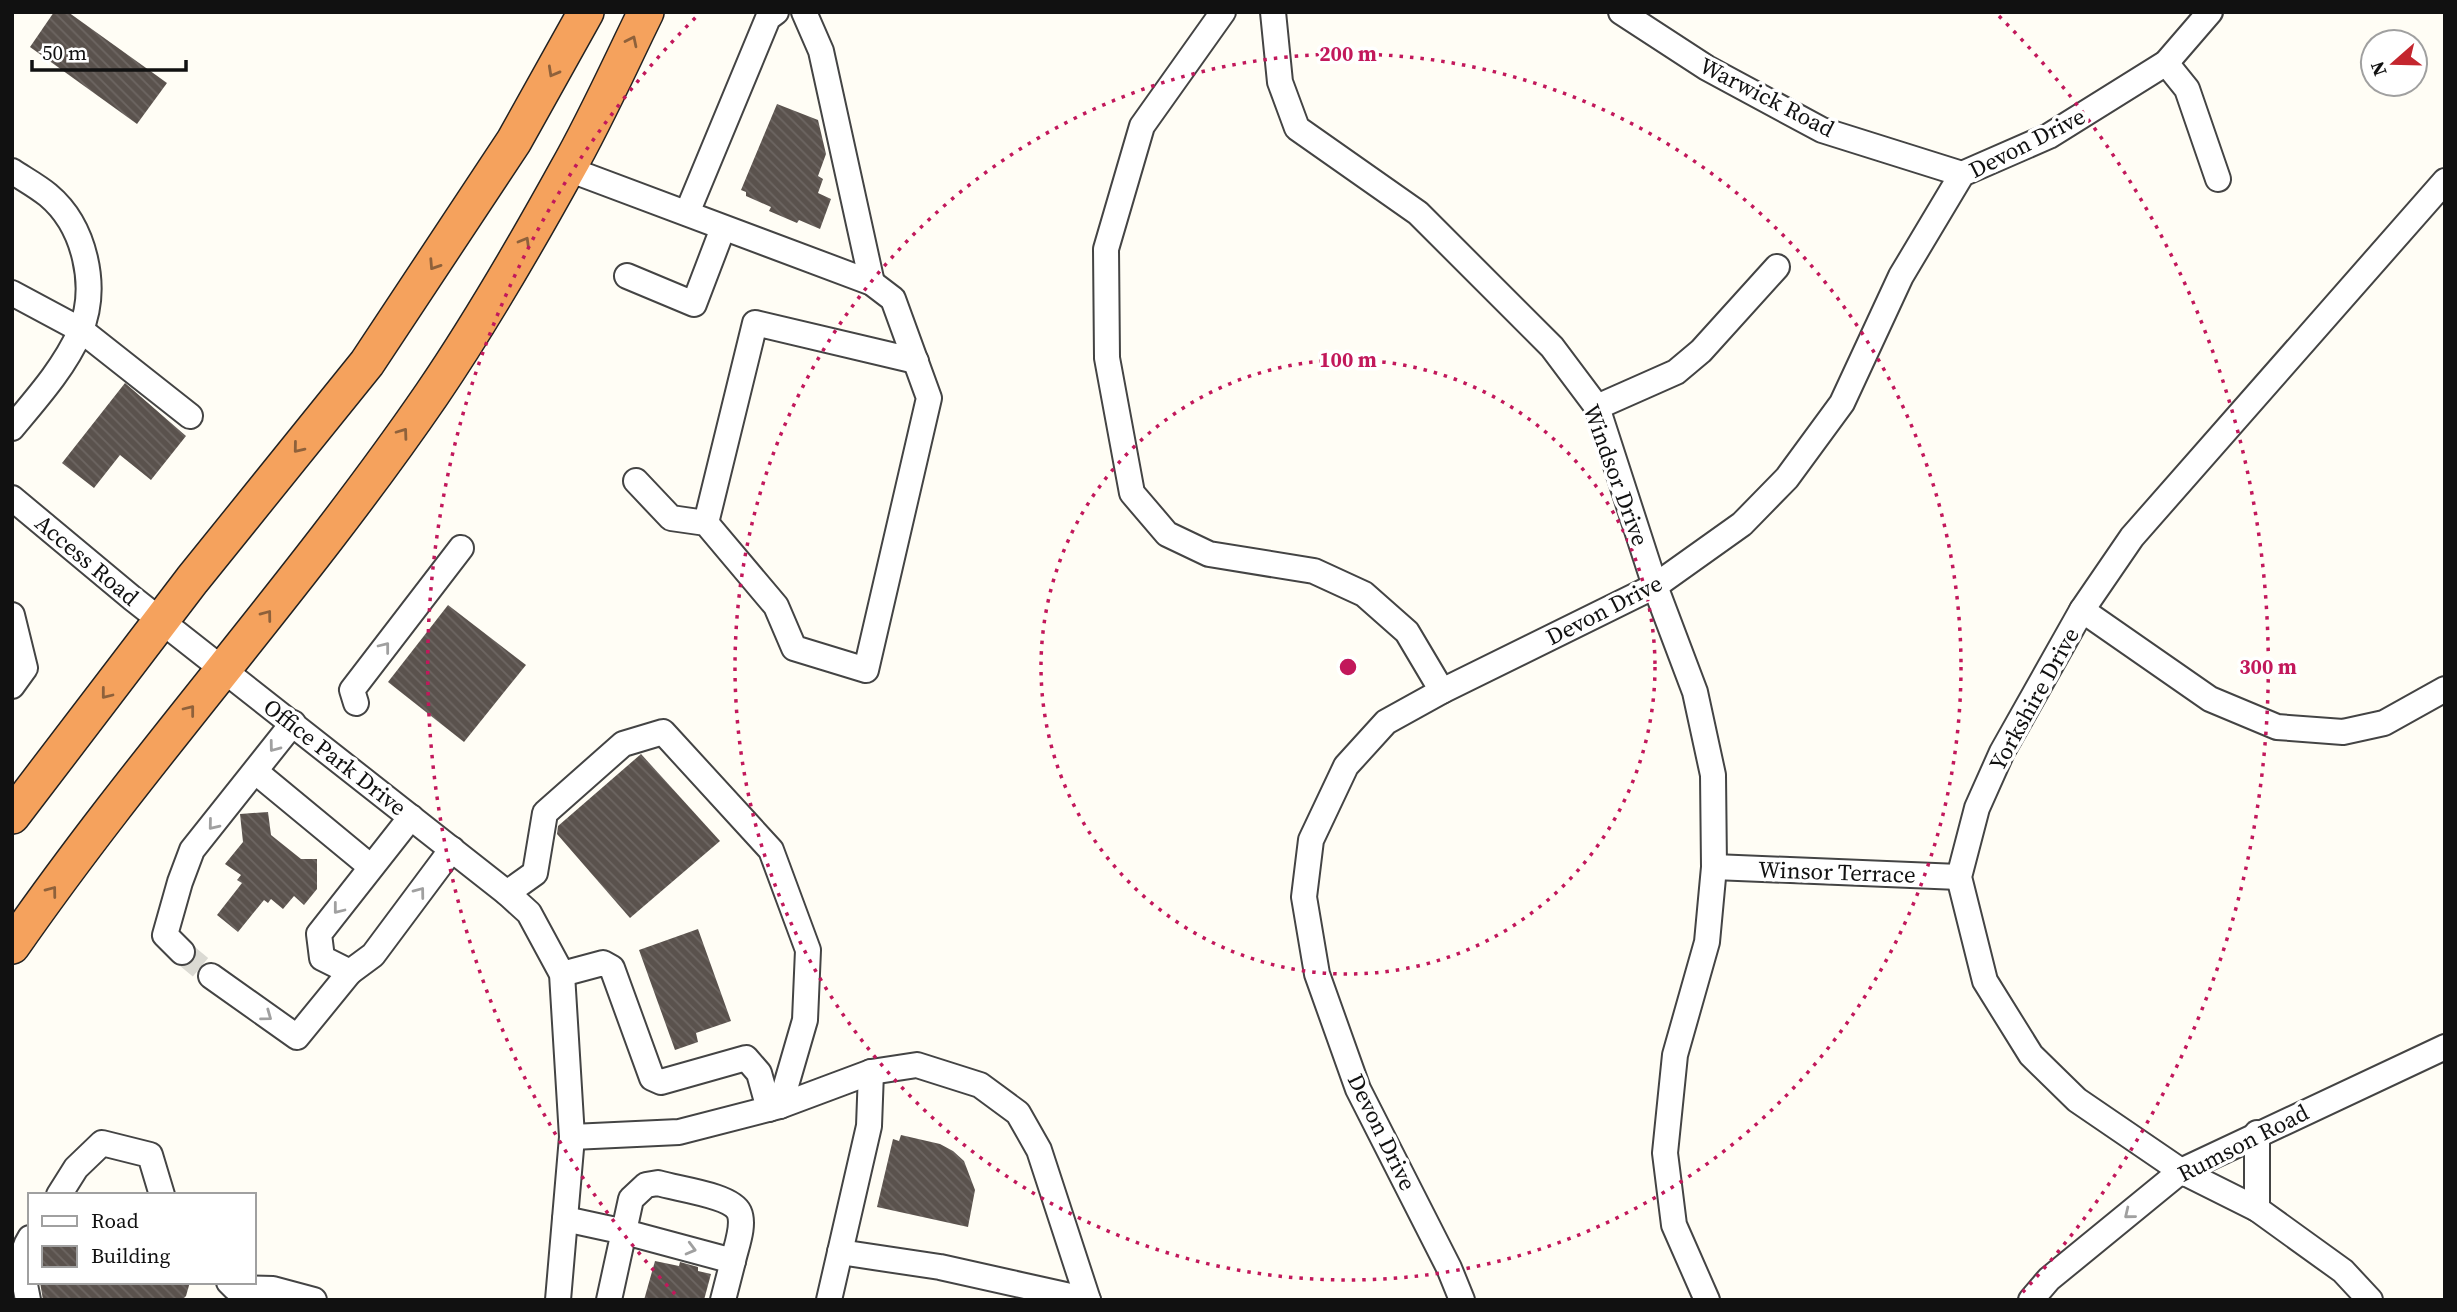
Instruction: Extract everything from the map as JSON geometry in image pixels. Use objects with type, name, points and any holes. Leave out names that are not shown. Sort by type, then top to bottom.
[{"type":"highway","points":[[12,816],[192,580],[367,363],[514,142],[586,12]]},
{"type":"highway","points":[[12,946],[175,729],[225,670],[430,397],[471,336],[568,169],[646,12]]},
{"type":"street","points":[[687,213],[768,18],[776,12]]},
{"type":"street","points":[[804,12],[821,51],[872,283]]},
{"type":"street","points":[[1223,12],[1142,126],[1106,249],[1107,358],[1132,493],[1167,534],[1209,554],[1314,571],[1364,593],[1407,632],[1442,691]]},
{"type":"street","name":"Windsor Drive","points":[[1273,12],[1280,82],[1297,128],[1418,213],[1552,347],[1597,407],[1654,586],[1695,692],[1713,775],[1714,867],[1707,942],[1675,1055],[1665,1153],[1674,1225],[1707,1300]]},
{"type":"street","name":"Warwick Road","points":[[1621,12],[1707,68],[1822,130],[1962,174]]},
{"type":"street","name":"Devon Drive","points":[[1462,1300],[1449,1268],[1358,1089],[1317,974],[1304,897],[1311,839],[1346,766],[1386,722],[1442,691],[1654,586],[1742,524],[1787,478],[1842,403],[1901,276],[1962,174],[2049,136],[2166,63],[2210,12]]},
{"type":"street","points":[[2166,63],[2186,89],[2218,179]]},
{"type":"street","points":[[568,169],[872,283],[893,299],[929,398],[866,670],[794,648],[776,606],[706,523],[671,517],[636,481]]},
{"type":"street","points":[[12,171],[48,195],[72,222],[84,252],[89,292],[81,330],[55,375],[12,428]]},
{"type":"street","name":"Yorkshire Drive","points":[[2370,1300],[2343,1271],[2257,1209],[2181,1171],[2077,1100],[2031,1055],[1985,981],[1959,877],[1977,808],[2002,752],[2082,610],[2132,537],[2445,181]]},
{"type":"street","points":[[627,276],[694,304],[723,228]]},
{"type":"street","points":[[1597,407],[1676,372],[1701,351],[1777,267]]},
{"type":"street","points":[[12,293],[81,330],[190,416]]},
{"type":"street","points":[[706,523],[755,323],[916,361]]},
{"type":"street","name":"Access Road","points":[[12,498],[163,621]]},
{"type":"street","points":[[356,703],[352,690],[461,548]]},
{"type":"street","points":[[2082,610],[2210,699],[2277,727],[2343,732],[2384,723],[2445,689]]},
{"type":"street","points":[[12,615],[26,668],[12,686]]},
{"type":"street","name":"Office Park Drive","points":[[163,621],[529,913],[562,974],[572,1137],[558,1300]]},
{"type":"street","points":[[182,953],[164,935],[192,850],[293,723]]},
{"type":"street","points":[[507,893],[535,873],[545,813],[623,744],[663,732],[771,850],[808,950],[805,1020],[775,1107]]},
{"type":"street","points":[[256,772],[371,867]]},
{"type":"street","points":[[356,968],[322,958],[319,934],[411,817]]},
{"type":"street","points":[[211,976],[297,1037],[356,968],[373,955],[452,849]]},
{"type":"street","name":"Winsor Terrace","points":[[1714,867],[1959,877]]},
{"type":"street","points":[[562,974],[603,963],[612,968],[652,1078],[662,1082],[746,1058],[759,1073],[775,1107]]},
{"type":"street","name":"Rumson Road","points":[[2031,1300],[2049,1279],[2181,1171],[2445,1047]]},
{"type":"street","points":[[572,1137],[679,1132],[775,1107],[871,1072],[918,1065],[980,1084],[1018,1113],[1039,1150],[1088,1300]]},
{"type":"street","points":[[829,1300],[869,1126],[871,1072]]},
{"type":"street","points":[[2257,1133],[2257,1209]]},
{"type":"street","points":[[59,1193],[76,1168],[102,1143],[150,1155],[161,1193]]},
{"type":"street","points":[[609,1300],[631,1199],[646,1185],[658,1183],[730,1202],[740,1213],[741,1225],[723,1300]]},
{"type":"street","points":[[565,1219],[733,1261]]},
{"type":"street","points":[[28,1241],[23,1248],[22,1269],[28,1300]]},
{"type":"street","points":[[840,1252],[940,1267],[1088,1300]]},
{"type":"street","points":[[231,1284],[234,1288],[273,1289],[314,1300]]},
{"type":"building","points":[[54,12],[68,12],[167,83],[137,124],[30,47]]},
{"type":"building","points":[[777,104],[818,120],[826,154],[818,176],[823,179],[818,193],[831,199],[820,229],[769,211],[771,207],[746,196],[746,192],[741,190]]},
{"type":"building","points":[[125,383],[186,436],[151,480],[120,455],[94,488],[62,463]]},
{"type":"building","points":[[448,605],[526,665],[464,742],[388,682]]},
{"type":"building","points":[[641,754],[720,841],[630,918],[557,834],[558,826]]},
{"type":"building","points":[[268,812],[271,835],[301,859],[317,859],[317,889],[304,905],[294,896],[283,909],[271,899],[268,903],[264,900],[238,932],[217,915],[242,883],[237,880],[241,875],[225,864],[243,842],[240,814]]},
{"type":"building","points":[[698,929],[731,1021],[696,1033],[698,1042],[675,1050],[639,950]]},
{"type":"building","points":[[901,1135],[940,1144],[964,1161],[975,1190],[968,1227],[877,1207],[893,1139],[899,1141]]},
{"type":"building","points":[[655,1261],[679,1266],[680,1262],[711,1274],[704,1300],[644,1300]]},
{"type":"building","points":[[40,1284],[189,1284],[182,1300],[43,1300]]},
{"type":"tunnel","points":[[182,952],[211,976]]}]
